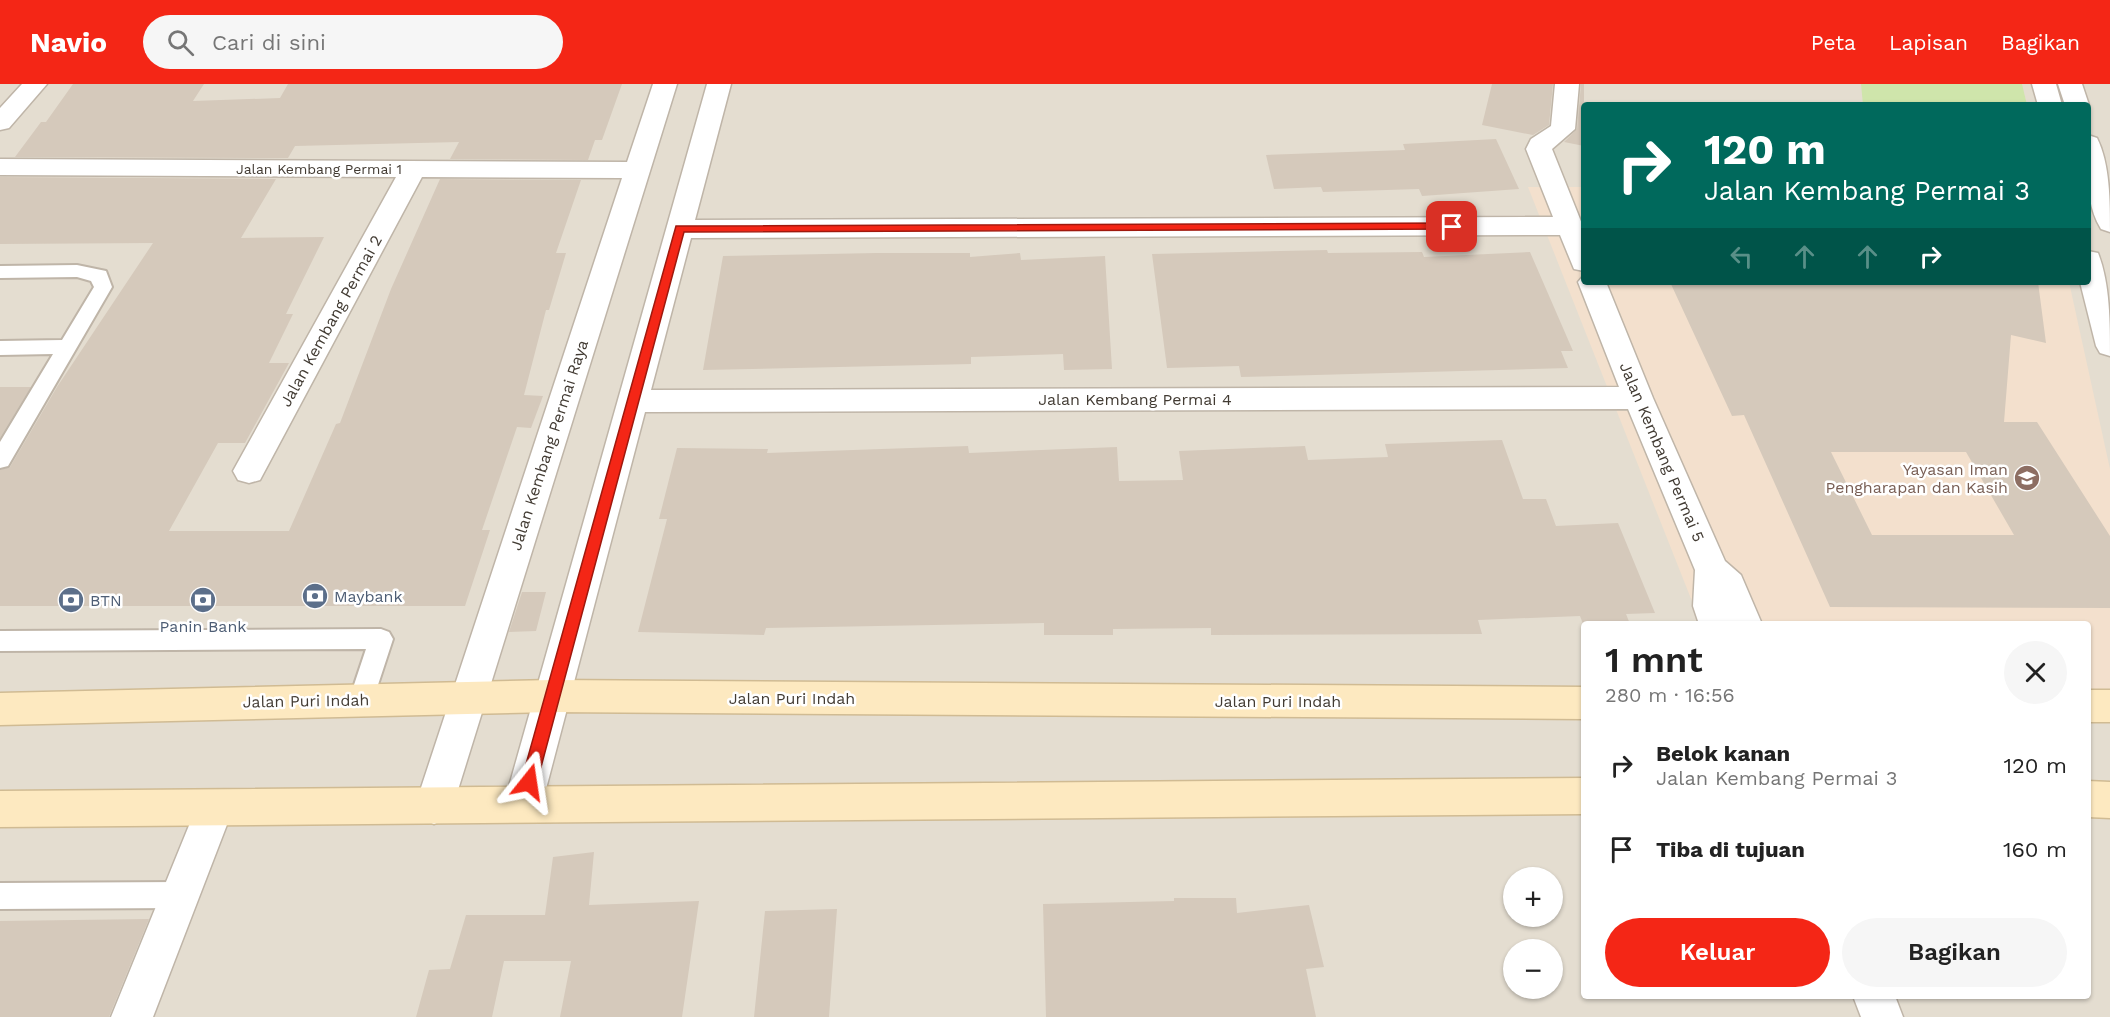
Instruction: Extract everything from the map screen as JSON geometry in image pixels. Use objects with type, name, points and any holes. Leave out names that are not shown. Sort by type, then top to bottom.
[{"type":"main road","name":"Jalan Puri Indah","points":[[0,709],[552,696],[1581,703]]},
{"type":"main road","points":[[2091,706],[2110,706]]},
{"type":"main road","points":[[0,809],[1581,796]]},
{"type":"main road","points":[[2091,800],[2110,800]]},
{"type":"street","points":[[0,123],[35,84]]},
{"type":"street","name":"Jalan Kembang Permai Raya","points":[[434,806],[665,84]]},
{"type":"street","points":[[523,804],[719,84]]},
{"type":"street","points":[[1568,84],[1563,129],[1540,144],[1539,149],[1577,227],[1581,247]]},
{"type":"street","points":[[2044,84],[2049,102]]},
{"type":"street","points":[[2070,84],[2076,102]]},
{"type":"street","points":[[2091,154],[2110,223]]},
{"type":"street","name":"Jalan Kembang Permai 1","points":[[0,167],[637,170]]},
{"type":"street","name":"Jalan Kembang Permai 2","points":[[249,471],[413,170]]},
{"type":"street","points":[[680,229],[1577,227]]},
{"type":"street","points":[[2091,272],[2110,346]]},
{"type":"street","name":"Jalan Kembang Permai 5","points":[[1593,285],[1638,398],[1712,570],[1710,606],[1715,621]]},
{"type":"street","name":"Jalan Kembang Permai 4","points":[[632,401],[1638,398]]},
{"type":"street","points":[[1712,570],[1729,585],[1744,621]]},
{"type":"street","points":[[132,1017],[214,809]]},
{"type":"street","points":[[1875,999],[1882,1017]]},
{"type":"lane","points":[[0,272],[77,271],[99,276],[103,287],[0,460]]},
{"type":"lane","points":[[0,348],[68,347]]},
{"type":"lane","points":[[0,641],[381,639],[361,700]]},
{"type":"lane","points":[[0,896],[181,895]]},
{"type":"shaded area","points":[[0,84],[2110,84],[2110,1017],[0,1017]]},
{"type":"shaded area","points":[[1528,187],[1581,187],[1581,285],[2070,285],[2110,469],[2110,722],[2091,722],[2091,621],[1700,621]]},
{"type":"green space","points":[[1861,84],[2022,84],[2026,102],[1863,102]]},
{"type":"building","points":[[73,84],[204,84],[193,101],[280,98],[288,84],[622,84],[602,140],[595,140],[588,160],[450,159],[459,142],[295,146],[288,158],[15,157],[41,122],[46,122]]},
{"type":"building","points":[[1492,84],[1553,84],[1549,125],[1533,135],[1482,125]]},
{"type":"building","points":[[1581,84],[1584,84],[1584,102],[1581,102],[1581,145],[1564,142],[1577,129]]},
{"type":"building","points":[[1496,139],[1519,189],[1422,196],[1419,189],[1323,192],[1321,187],[1274,189],[1266,155],[1405,150],[1403,144]]},
{"type":"building","points":[[0,177],[276,179],[241,238],[324,237],[286,314],[293,314],[269,363],[289,363],[245,443],[218,443],[169,531],[289,531],[336,424],[340,423],[391,289],[440,179],[581,180],[556,253],[566,253],[549,310],[546,310],[524,395],[543,396],[531,428],[517,427],[482,530],[490,530],[465,606],[0,606],[0,470],[10,467],[57,387],[153,243],[0,244]]},
{"type":"building","points":[[1327,250],[1328,253],[1422,252],[1424,257],[1530,252],[1573,351],[1561,351],[1568,368],[1241,377],[1239,366],[1167,368],[1152,254]]},
{"type":"building","points":[[970,253],[970,257],[1020,253],[1021,260],[1105,256],[1112,369],[1064,370],[1063,354],[971,357],[971,364],[703,370],[723,256]]},
{"type":"building","points":[[1671,285],[2038,285],[2046,343],[2011,335],[2004,422],[2037,422],[2110,536],[2110,608],[1830,607],[1744,415],[1732,416]],"holes":[[[1831,452],[1966,452],[2014,535],[1872,535]]]},
{"type":"building","points":[[0,387],[31,387],[0,438]]},
{"type":"building","points":[[1502,440],[1523,499],[1546,499],[1556,526],[1618,523],[1655,613],[1626,614],[1629,621],[1582,621],[1580,616],[1478,620],[1482,634],[1211,635],[1211,628],[1113,629],[1113,635],[1044,635],[1044,623],[766,628],[764,635],[638,632],[667,519],[659,519],[677,448],[768,449],[767,453],[968,446],[969,453],[1117,447],[1119,481],[1183,480],[1179,451],[1305,446],[1308,460],[1388,457],[1385,444]]},
{"type":"building","points":[[522,592],[546,592],[536,631],[509,632]]},
{"type":"building","points":[[594,852],[589,905],[699,901],[682,1017],[560,1017],[571,961],[504,961],[492,1017],[416,1017],[429,970],[450,969],[466,915],[545,915],[553,857]]},
{"type":"building","points":[[1174,898],[1236,898],[1237,913],[1309,905],[1324,967],[1306,969],[1316,1017],[1046,1017],[1043,904],[1174,901]]},
{"type":"building","points":[[837,909],[829,1017],[754,1017],[765,911]]},
{"type":"building","points":[[149,919],[109,1017],[0,1017],[0,921]]},
{"type":"place","name":"Yayasan Iman Pengharapan dan Kasih","points":[[2027,478]]},
{"type":"place","name":"Maybank","points":[[315,596]]},
{"type":"place","name":"BTN","points":[[71,600]]},
{"type":"place","name":"Panin Bank","points":[[203,600]]},
{"type":"route","points":[[529,782],[680,229],[1452,227]]}]
